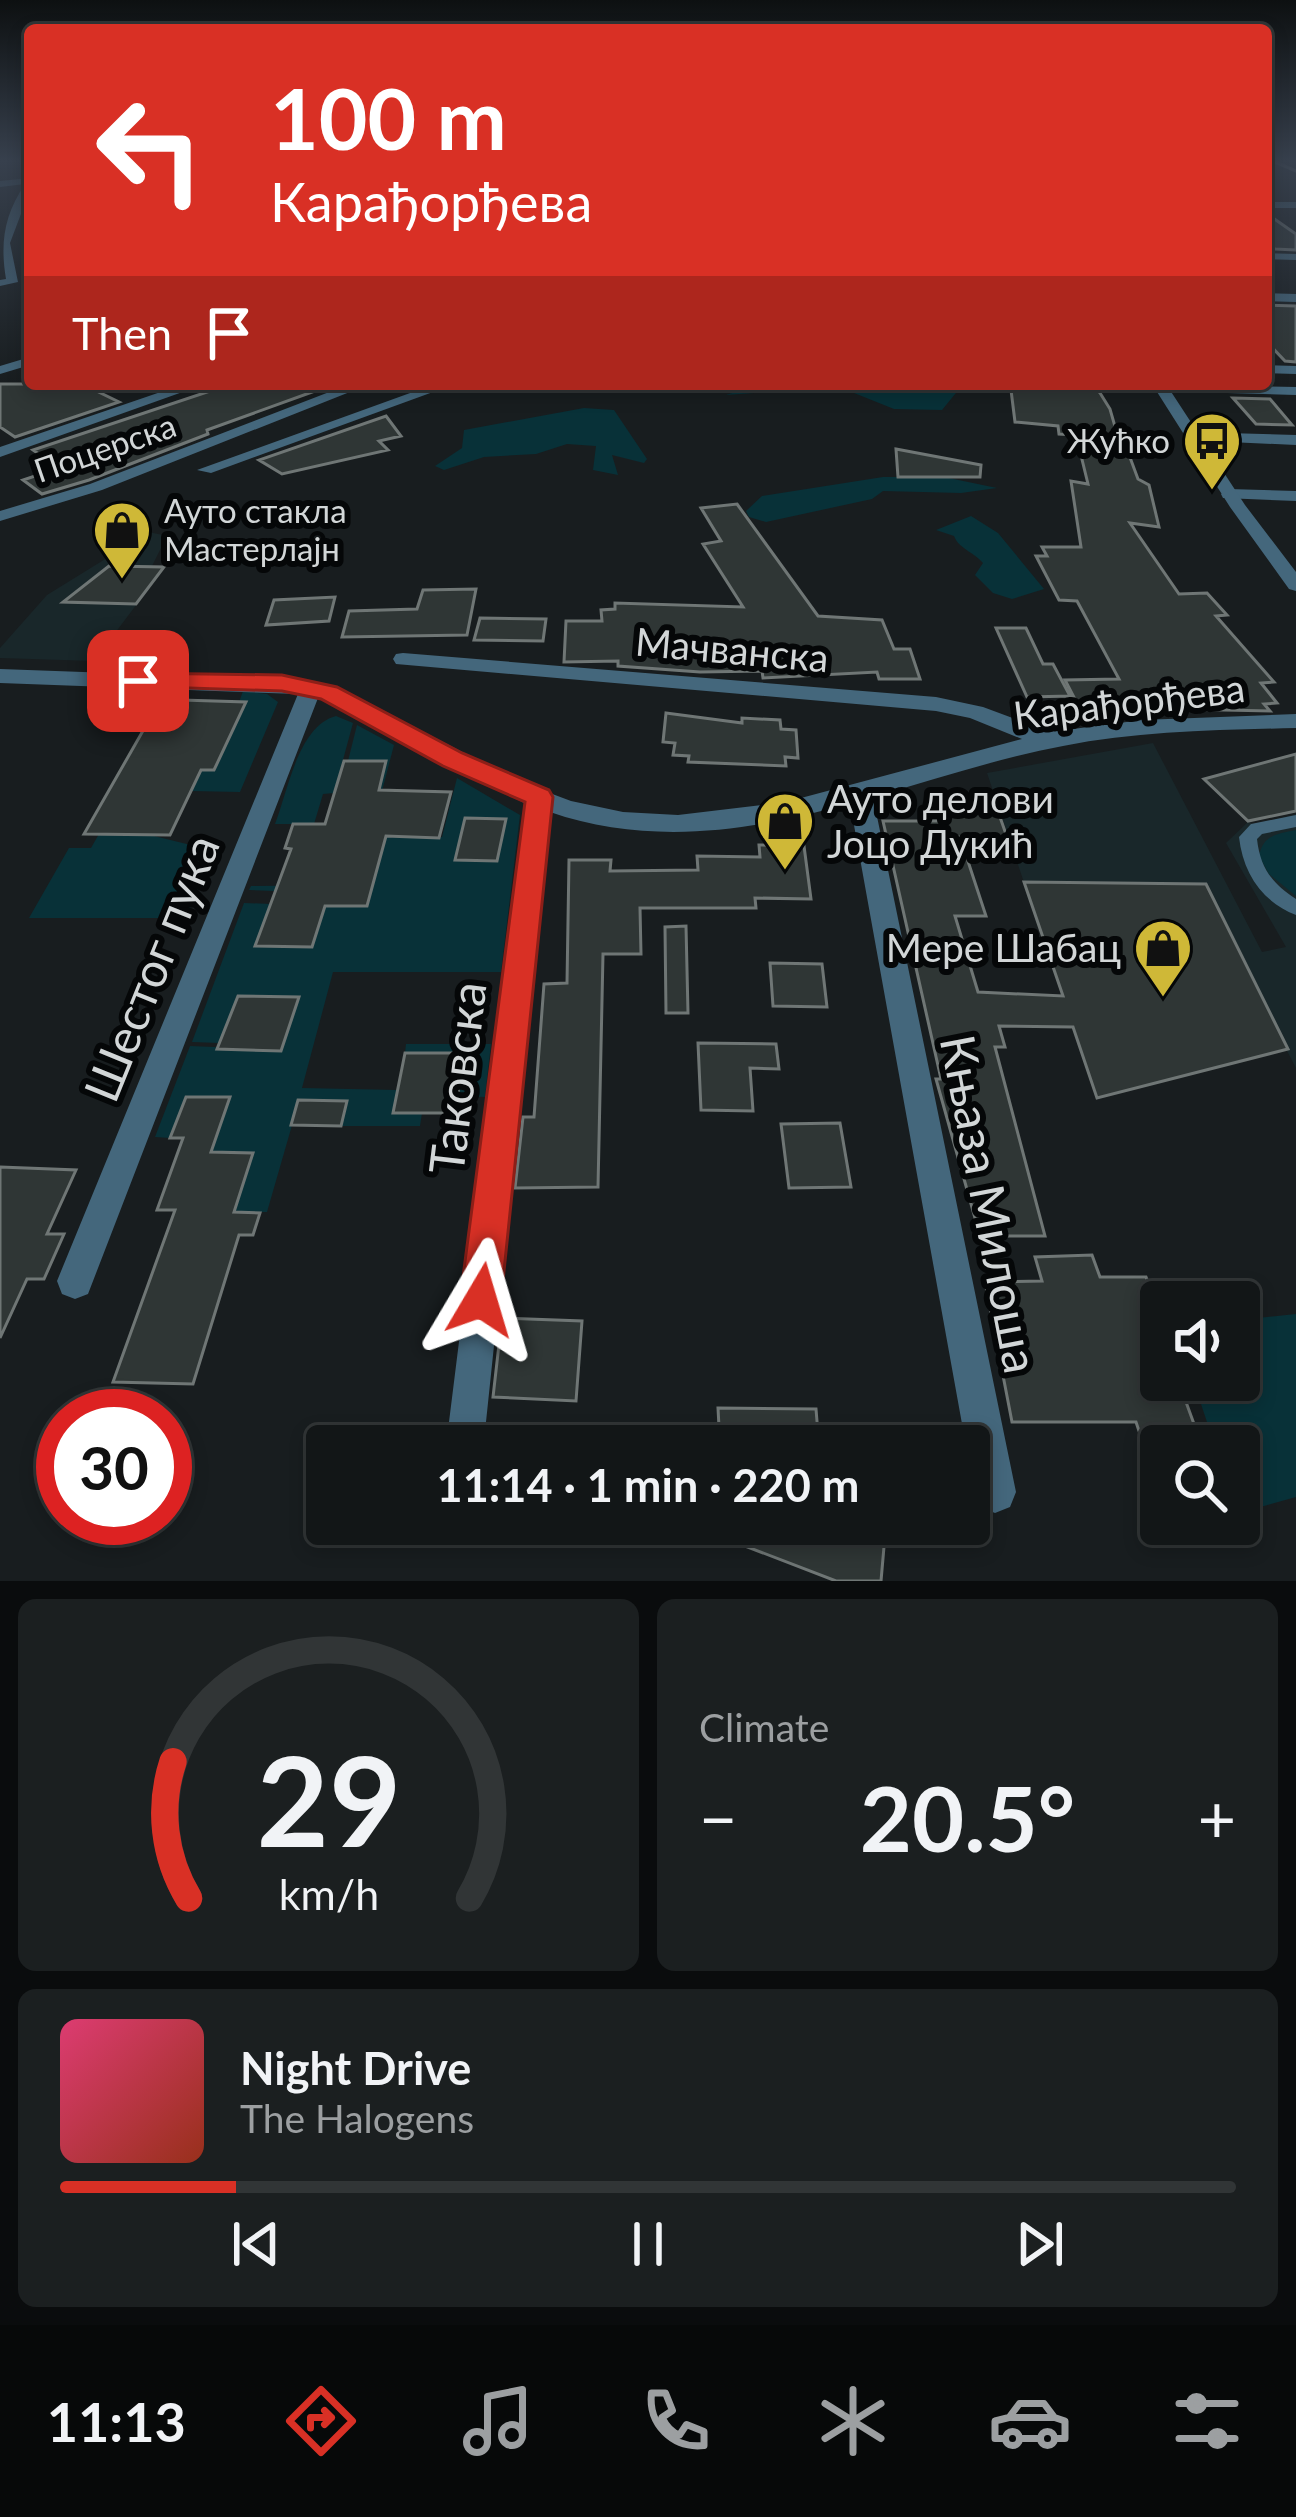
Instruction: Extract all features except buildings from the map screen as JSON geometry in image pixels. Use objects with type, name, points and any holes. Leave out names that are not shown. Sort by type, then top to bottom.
[{"type":"street","points":[[6,283],[8,235]]},
{"type":"street","points":[[0,452],[181,390]]},
{"type":"street","name":"Поцерска","points":[[0,516],[96,487],[347,390]]},
{"type":"street","points":[[205,470],[431,390]]},
{"type":"street","points":[[1162,390],[1229,494],[1296,584]]},
{"type":"street","points":[[1191,437],[1296,440]]},
{"type":"street","points":[[1229,494],[1296,496]]},
{"type":"street","name":"Мачванска","points":[[404,659],[936,704],[975,712],[1050,741]]},
{"type":"street","name":"Карађорђева","points":[[0,676],[282,683],[311,689],[328,693],[452,760],[539,797],[620,820],[664,824],[780,810],[1050,741],[1197,724],[1296,721]]},
{"type":"street","name":"Шестог пука","points":[[75,1281],[311,689]]},
{"type":"street","name":"Књаза Милоша","points":[[860,792],[995,1492]]},
{"type":"street","name":"Таковска","points":[[466,1425],[539,797]]},
{"type":"lane","points":[[1296,821],[1257,829],[1248,837],[1254,868],[1268,890],[1296,908]]},
{"type":"shaded area","points":[[741,390],[797,390],[726,395]]},
{"type":"shaded area","points":[[846,390],[958,390],[942,410],[894,409]]},
{"type":"shaded area","points":[[584,408],[614,410],[647,459],[644,463],[612,455],[618,475],[593,470],[596,446],[567,444],[536,454],[484,457],[444,470],[435,466],[462,448],[464,430]]},
{"type":"shaded area","points":[[883,477],[944,477],[997,488],[961,493],[883,491],[872,499],[766,522],[749,517],[746,511],[762,496]]},
{"type":"shaded area","points":[[971,516],[998,533],[1044,589],[1012,599],[993,593],[975,575],[983,563],[954,536],[936,530]]},
{"type":"shaded area","points":[[149,532],[167,536],[152,566],[164,568],[94,661],[0,658],[0,648],[47,595]]},
{"type":"shaded area","points":[[243,691],[267,694],[278,702],[240,792],[191,791],[201,770],[215,770]]},
{"type":"shaded area","points":[[336,716],[353,723],[334,793],[323,794],[314,824],[275,824],[303,746],[323,722]]},
{"type":"shaded area","points":[[357,725],[394,745],[352,906],[367,905],[385,836],[442,837],[457,778],[520,815],[501,972],[333,972],[302,1088],[397,1090],[393,1112],[422,1113],[420,1126],[341,1126],[346,1101],[299,1101],[267,1212],[234,1212],[252,1153],[189,1151],[215,1139],[229,1098],[186,1097],[170,1138],[155,1137],[190,1046],[282,1050],[298,997],[238,996],[220,1043],[192,1042],[244,903],[271,904],[256,946],[311,947],[329,893],[249,890],[251,886],[354,885],[386,761],[348,761]]},
{"type":"shaded area","points":[[1153,743],[1262,952],[1286,947],[1226,843],[1249,821],[1254,826],[1296,814],[1296,1068],[1286,1049],[1097,1098],[987,773]]},
{"type":"shaded area","points":[[1296,830],[1296,896],[1269,874],[1259,856],[1267,840]]},
{"type":"shaded area","points":[[99,834],[146,834],[215,851],[186,918],[29,918],[69,848],[91,848]]},
{"type":"shaded area","points":[[406,1044],[491,1044],[485,1097],[458,1096],[463,1053],[405,1053]]},
{"type":"shaded area","points":[[1296,1314],[1296,1497],[1260,1507],[1260,1425],[1208,1425],[1200,1401],[1260,1401],[1260,1318]]},
{"type":"place","name":"Жућко","points":[[1212,492]]},
{"type":"place","name":"Ауто стакла Мастерлајн","points":[[122,581]]},
{"type":"place","name":"Ауто делови Јоцо Дукић","points":[[785,872]]},
{"type":"place","name":"Мере Шабац","points":[[1163,999]]},
{"type":"route","points":[[138,681],[282,683],[328,693],[452,760],[539,797],[481,1300]]}]
